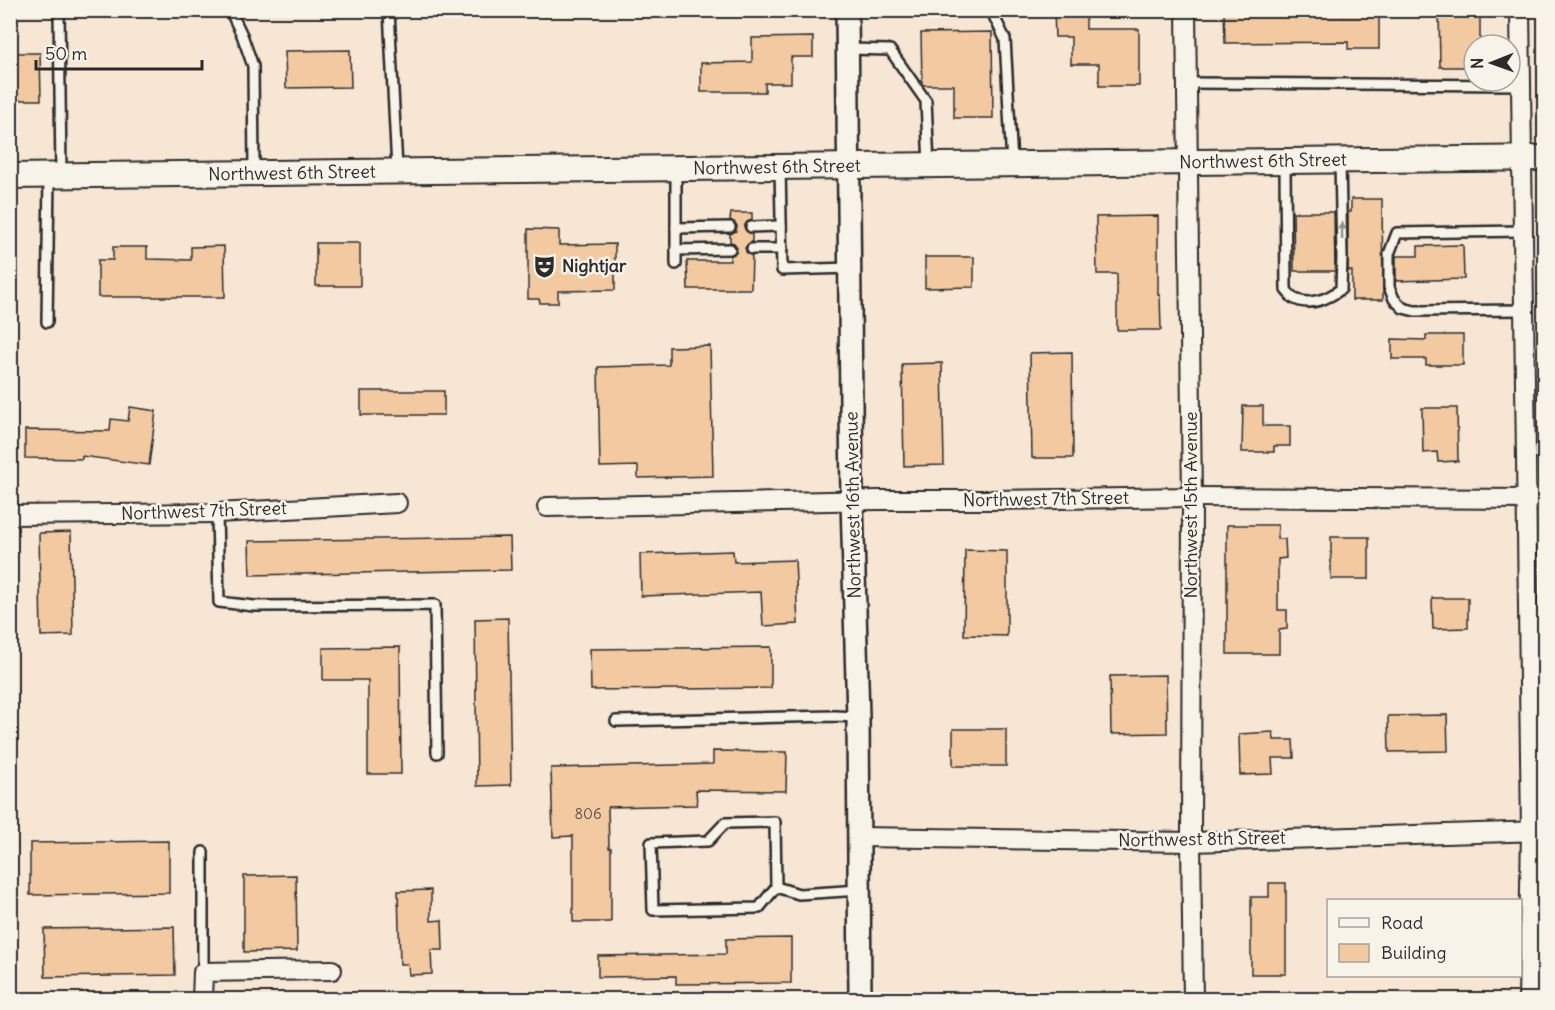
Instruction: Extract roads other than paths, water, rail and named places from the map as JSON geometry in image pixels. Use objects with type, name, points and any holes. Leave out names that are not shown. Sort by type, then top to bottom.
[{"type":"main road","name":"Northwest 6th Street","points":[[10,176],[1533,158]]},
{"type":"street","name":"Northwest 16th Avenue","points":[[847,10],[860,999]]},
{"type":"street","name":"Northwest 15th Avenue","points":[[1186,10],[1192,497],[1193,999]]},
{"type":"street","points":[[1520,10],[1520,33]]},
{"type":"street","points":[[1521,93],[1533,158],[1522,231],[1526,500],[1538,831],[1527,999]]},
{"type":"street","name":"Northwest 7th Street","points":[[547,507],[852,500],[1192,497],[1545,499]]},
{"type":"street","name":"Northwest 7th Street","points":[[10,515],[217,513],[397,502]]},
{"type":"street","name":"Northwest 8th Street","points":[[859,837],[1191,842],[1538,831]]},
{"type":"street","points":[[202,999],[203,972],[332,970]]},
{"type":"lane","points":[[47,322],[55,176],[59,10]]},
{"type":"lane","points":[[230,10],[253,66],[254,174]]},
{"type":"lane","points":[[388,10],[397,172]]},
{"type":"lane","points":[[991,10],[1005,39],[1012,164]]},
{"type":"lane","points":[[848,49],[890,50],[920,92],[926,101],[929,165]]},
{"type":"lane","points":[[1186,83],[1462,85]]},
{"type":"lane","points":[[1285,161],[1286,290],[1293,298],[1310,302],[1326,299],[1341,290],[1340,160]]},
{"type":"lane","points":[[780,167],[782,270],[850,268]]},
{"type":"lane","points":[[676,168],[676,264]]},
{"type":"lane","points":[[752,227],[781,226]]},
{"type":"lane","points":[[676,228],[730,227]]},
{"type":"lane","points":[[1522,231],[1397,233],[1389,254],[1389,287],[1394,299],[1403,308],[1415,311],[1523,310]]},
{"type":"lane","points":[[676,250],[730,249]]},
{"type":"lane","points":[[752,249],[782,249]]},
{"type":"lane","points":[[217,513],[219,602],[254,606],[435,605],[437,753]]},
{"type":"lane","points":[[616,721],[858,717]]},
{"type":"lane","points":[[775,822],[776,887],[759,908],[653,910],[651,843],[708,841],[725,823],[775,822]]},
{"type":"lane","points":[[203,972],[204,852]]},
{"type":"lane","points":[[776,887],[799,894],[860,890]]},
{"type":"place","name":"Nightjar","points":[[544,266]]}]
